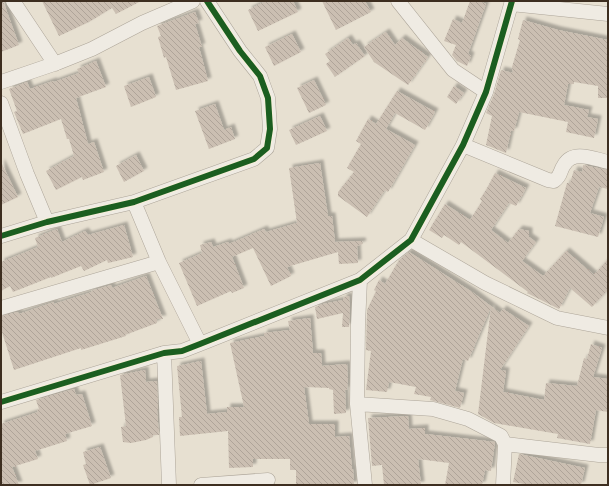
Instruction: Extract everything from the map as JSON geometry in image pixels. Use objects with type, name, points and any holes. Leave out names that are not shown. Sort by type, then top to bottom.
[{"type":"street","points":[[13,1],[55,64]]},
{"type":"street","points":[[1,82],[55,64],[92,49],[142,23],[192,1]]},
{"type":"street","points":[[1,236],[47,222],[134,202],[254,159],[267,148],[270,129],[268,98],[260,76],[240,51],[207,1]]},
{"type":"street","points":[[398,1],[453,70],[486,92]]},
{"type":"street","points":[[1,402],[164,354],[182,351],[360,280],[411,240],[464,145],[486,92],[511,2],[608,14]]},
{"type":"street","points":[[1,103],[27,174],[47,222]]},
{"type":"street","points":[[464,145],[548,180],[554,181],[560,176],[564,165],[570,157],[581,155],[608,162]]},
{"type":"street","points":[[134,202],[159,262],[200,344]]},
{"type":"street","points":[[411,240],[485,282],[557,318],[608,328]]},
{"type":"street","points":[[1,308],[159,262]]},
{"type":"street","points":[[360,280],[357,404],[365,485]]},
{"type":"street","points":[[164,354],[169,485]]},
{"type":"street","points":[[357,404],[433,409],[468,419],[501,436],[505,444],[503,485]]},
{"type":"street","points":[[505,444],[608,455]]},
{"type":"street","points":[[200,485],[268,480]]},
{"type":"building","points":[[1,1],[3,1],[19,45],[1,52]]},
{"type":"building","points":[[42,1],[141,1],[116,14],[112,8],[89,22],[59,36]]},
{"type":"building","points":[[266,1],[293,1],[298,12],[258,31],[248,10]]},
{"type":"building","points":[[322,1],[365,1],[371,12],[336,30]]},
{"type":"building","points":[[470,1],[479,1],[486,4],[468,54],[471,56],[467,66],[457,61],[452,55],[456,45],[444,41],[453,19],[462,23]]},
{"type":"building","points":[[195,12],[199,23],[195,24],[202,47],[199,47],[208,81],[176,90],[166,57],[164,58],[158,37],[161,36],[157,26]]},
{"type":"building","points":[[523,20],[558,30],[608,40],[608,98],[598,98],[598,86],[574,82],[574,84],[568,84],[564,105],[589,110],[587,117],[598,119],[594,138],[566,132],[568,122],[519,112],[514,131],[511,131],[506,153],[486,145],[492,116],[486,113],[494,94],[501,70],[513,73],[512,67],[520,40],[518,39]]},
{"type":"building","points":[[386,32],[395,45],[402,38],[428,57],[408,85],[374,62],[364,47]]},
{"type":"building","points":[[292,34],[301,52],[274,66],[265,47]]},
{"type":"building","points":[[348,38],[353,45],[356,43],[365,56],[335,77],[326,64],[330,61],[325,54]]},
{"type":"building","points":[[96,61],[106,87],[76,98],[88,144],[94,142],[104,172],[83,180],[82,177],[56,190],[46,171],[74,156],[61,119],[23,134],[14,112],[17,111],[9,89],[27,82],[30,89],[53,81],[54,82],[79,73],[77,69]]},
{"type":"building","points":[[149,77],[156,97],[131,107],[124,86]]},
{"type":"building","points":[[314,80],[326,105],[309,113],[297,88]]},
{"type":"building","points":[[454,86],[464,93],[456,104],[447,97]]},
{"type":"building","points":[[397,91],[435,112],[425,130],[395,113],[386,129],[415,145],[388,192],[385,190],[367,217],[338,196],[338,192],[354,172],[347,168],[361,144],[356,141],[368,119],[376,124]]},
{"type":"building","points":[[215,104],[224,130],[231,127],[235,139],[209,149],[195,111]]},
{"type":"building","points":[[320,116],[327,131],[296,145],[289,130]]},
{"type":"building","points":[[136,155],[144,171],[124,182],[116,166]]},
{"type":"building","points":[[1,162],[18,197],[1,205]]},
{"type":"building","points":[[320,163],[328,216],[332,216],[335,242],[362,241],[363,244],[357,246],[358,263],[339,264],[338,252],[287,267],[291,276],[271,286],[253,248],[232,257],[244,288],[232,293],[231,291],[197,306],[179,263],[202,253],[200,245],[211,242],[213,247],[228,242],[229,244],[264,229],[266,232],[297,223],[289,168]]},
{"type":"building","points":[[583,165],[608,170],[608,189],[599,187],[590,213],[604,217],[598,237],[555,226],[567,183],[570,183],[574,170],[582,172]]},
{"type":"building","points":[[495,173],[526,188],[516,206],[509,203],[491,230],[508,243],[519,229],[529,231],[529,237],[536,242],[522,261],[543,276],[566,251],[594,275],[608,259],[608,290],[592,307],[570,288],[559,309],[527,293],[528,292],[461,242],[459,245],[444,235],[442,238],[429,230],[445,204],[470,220],[482,201],[480,199]]},
{"type":"building","points":[[124,225],[133,257],[108,263],[107,260],[84,271],[81,266],[13,292],[10,286],[1,291],[1,262],[38,247],[35,238],[57,229],[62,242],[85,231],[88,235]]},
{"type":"building","points":[[409,252],[472,292],[500,313],[503,309],[529,326],[500,370],[506,371],[503,392],[544,400],[546,383],[577,386],[584,358],[587,359],[591,344],[602,348],[593,377],[608,379],[608,412],[596,410],[590,444],[557,438],[558,434],[494,423],[478,414],[491,307],[468,361],[463,359],[455,391],[464,393],[460,408],[430,400],[431,397],[414,394],[416,387],[389,382],[387,392],[366,390],[371,351],[366,350],[367,310],[376,291],[374,290],[379,280],[385,284],[399,260]]},
{"type":"building","points":[[146,276],[163,319],[157,319],[157,323],[125,335],[126,336],[81,350],[81,348],[14,370],[1,329],[1,316],[18,312],[19,314],[111,285],[112,288]]},
{"type":"building","points":[[349,296],[349,327],[342,327],[343,313],[317,319],[315,307],[343,300],[344,297]]},
{"type":"building","points":[[310,318],[313,353],[321,353],[322,366],[347,364],[348,380],[347,390],[345,390],[346,413],[334,414],[333,390],[329,388],[304,387],[309,424],[335,424],[335,437],[349,436],[354,485],[296,485],[296,470],[290,470],[290,459],[253,459],[253,467],[229,468],[228,431],[180,436],[179,417],[182,417],[177,366],[201,361],[207,414],[227,412],[227,407],[244,407],[230,343],[264,336],[264,333],[290,330],[288,321]]},
{"type":"building","points":[[145,370],[146,382],[157,381],[159,435],[153,435],[153,437],[146,440],[131,443],[123,442],[121,427],[126,426],[120,375]]},
{"type":"building","points":[[74,389],[76,395],[82,394],[92,426],[65,434],[67,441],[35,451],[38,459],[12,467],[19,485],[1,485],[1,424],[38,412],[37,410],[39,409],[36,400]]},
{"type":"building","points":[[408,416],[409,429],[425,428],[425,434],[495,442],[491,471],[485,470],[482,485],[445,485],[449,463],[418,459],[421,485],[384,485],[382,465],[372,466],[368,418]]},
{"type":"building","points":[[100,447],[111,478],[90,485],[83,465],[86,464],[83,452]]},
{"type":"building","points":[[519,454],[585,468],[581,485],[529,485],[513,482]]},
{"type":"cycle path","points":[[1,236],[47,222],[134,202],[254,159],[267,148],[270,129],[268,98],[260,76],[240,51],[207,1]]},
{"type":"cycle path","points":[[1,402],[164,353],[182,351],[200,344],[360,280],[411,240],[463,145],[486,92],[512,1]]}]
